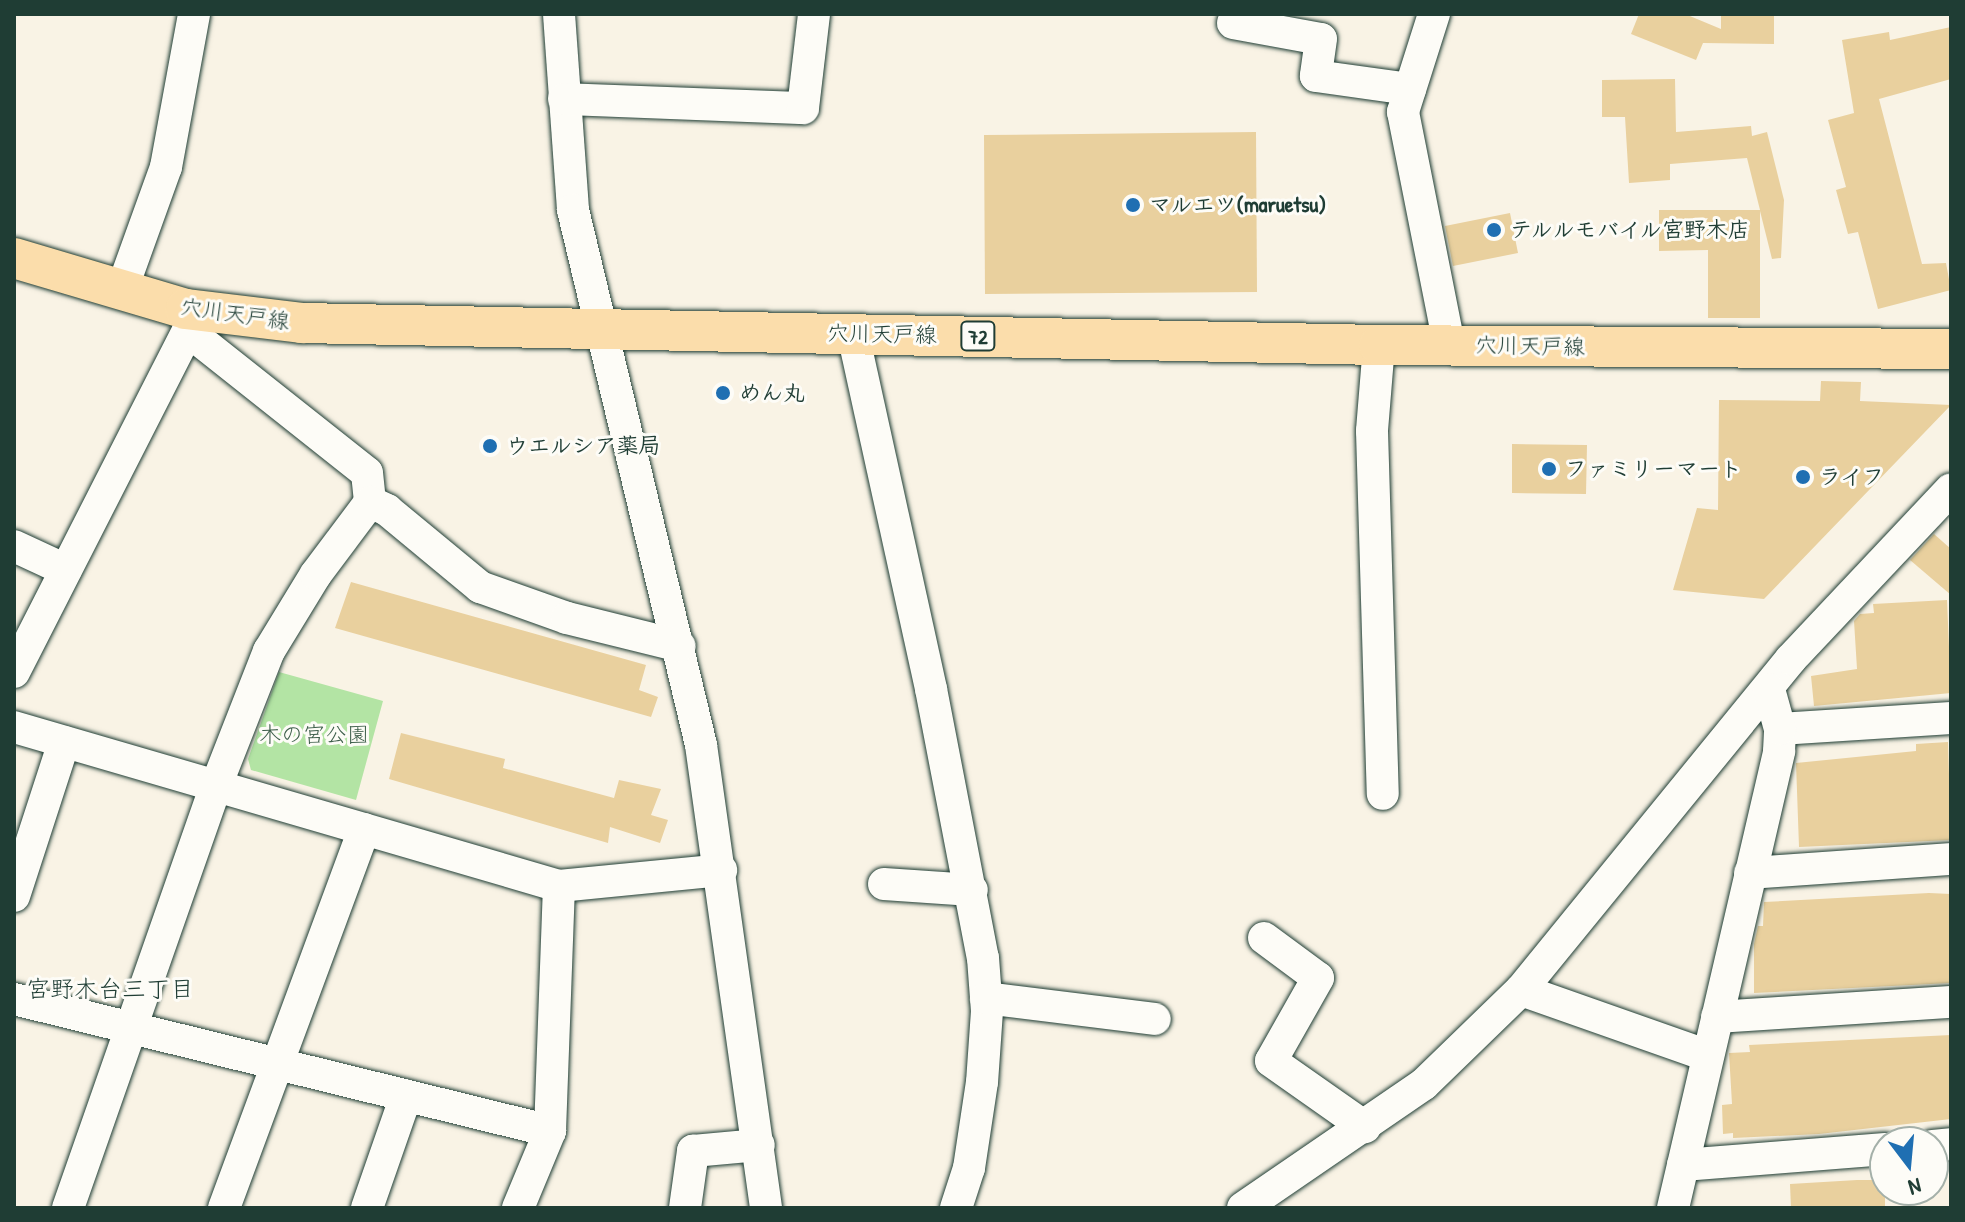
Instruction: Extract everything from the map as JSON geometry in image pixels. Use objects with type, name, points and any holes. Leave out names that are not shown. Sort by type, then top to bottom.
[{"type":"main road","name":"穴川天戸線","points":[[14,258],[121,292],[193,320],[1379,345],[1951,349]]},
{"type":"street","points":[[121,292],[166,167],[194,14]]},
{"type":"street","points":[[559,14],[573,210],[605,329],[680,646],[721,870],[766,1208]]},
{"type":"street","points":[[564,99],[803,108],[814,14]]},
{"type":"street","points":[[1434,14],[1403,112],[1449,345]]},
{"type":"street","points":[[1233,23],[1321,39],[1316,76],[1410,89]]},
{"type":"street","points":[[14,672],[193,320],[367,473],[370,502],[316,574],[269,651],[216,786],[68,1208]]},
{"type":"street","points":[[853,334],[972,890],[986,998],[982,1082],[969,1168],[956,1208]]},
{"type":"street","points":[[1379,345],[1372,431],[1383,794]]},
{"type":"street","points":[[1243,1208],[1424,1084],[1521,990],[1769,689],[1951,489]]},
{"type":"street","points":[[370,502],[387,510],[480,587],[567,618],[680,646]]},
{"type":"street","points":[[14,546],[66,570]]},
{"type":"street","points":[[1673,1208],[1780,729],[1769,689]]},
{"type":"street","points":[[1780,729],[1951,718]]},
{"type":"street","points":[[14,727],[559,886],[721,870]]},
{"type":"street","points":[[14,896],[64,742]]},
{"type":"street","points":[[224,1208],[364,829]]},
{"type":"street","points":[[1750,873],[1951,859]]},
{"type":"street","points":[[884,884],[972,890]]},
{"type":"street","points":[[518,1208],[550,1131],[559,886]]},
{"type":"street","points":[[1264,938],[1318,978],[1271,1061],[1365,1127]]},
{"type":"street","points":[[1521,990],[1708,1056]]},
{"type":"street","points":[[986,998],[1155,1019]]},
{"type":"street","points":[[14,999],[550,1131]]},
{"type":"street","points":[[1717,1017],[1951,1002]]},
{"type":"street","points":[[367,1208],[406,1096]]},
{"type":"street","points":[[685,1208],[693,1151],[759,1145]]},
{"type":"street","points":[[1683,1165],[1869,1150]]},
{"type":"green space","name":"木の宮公園","points":[[279,672],[383,701],[356,800],[251,770],[248,759]]},
{"type":"building","points":[[1639,14],[1685,14],[1721,29],[1721,14],[1774,14],[1774,44],[1703,43],[1696,60],[1631,34]]},
{"type":"building","points":[[1951,27],[1951,79],[1879,99],[1922,264],[1946,263],[1951,290],[1878,309],[1858,232],[1848,234],[1836,190],[1846,187],[1828,120],[1854,113],[1842,40],[1889,32],[1890,40]]},
{"type":"building","points":[[1675,79],[1676,132],[1751,126],[1752,136],[1767,132],[1784,200],[1781,258],[1772,259],[1760,211],[1760,318],[1708,318],[1708,250],[1659,251],[1659,210],[1760,210],[1747,158],[1670,164],[1670,180],[1629,183],[1625,117],[1602,117],[1602,80]]},
{"type":"building","points":[[1256,132],[1257,292],[985,294],[984,135]]},
{"type":"building","points":[[1510,213],[1518,253],[1453,266],[1445,226]]},
{"type":"building","points":[[1821,381],[1861,382],[1860,401],[1951,405],[1764,599],[1673,590],[1697,508],[1718,510],[1719,400],[1820,401]]},
{"type":"building","name":"ファミリーマート","points":[[1512,444],[1587,445],[1586,494],[1512,493]]},
{"type":"building","points":[[1934,534],[1951,549],[1951,595],[1910,560]]},
{"type":"building","points":[[351,582],[646,665],[639,690],[658,697],[651,717],[335,628]]},
{"type":"building","points":[[1947,600],[1951,693],[1814,706],[1811,676],[1857,669],[1854,621],[1860,614],[1874,613],[1873,604]]},
{"type":"building","points":[[401,733],[505,759],[503,768],[614,798],[619,780],[661,789],[651,815],[668,820],[660,843],[610,827],[608,843],[389,779]]},
{"type":"building","points":[[1948,742],[1951,840],[1799,847],[1796,763],[1916,751],[1916,744]]},
{"type":"building","points":[[1951,894],[1951,983],[1754,993],[1754,944],[1758,926],[1763,926],[1764,902]]},
{"type":"building","points":[[1951,1035],[1951,1119],[1819,1134],[1733,1138],[1733,1133],[1723,1134],[1722,1105],[1732,1104],[1729,1053],[1750,1052],[1749,1045]]},
{"type":"building","points":[[1869,1180],[1869,1206],[1885,1208],[1791,1208],[1790,1184]]},
{"type":"place","name":"マルエツ(maruetsu)","points":[[1133,205]]},
{"type":"place","name":"テルルモバイル宮野木店","points":[[1494,230]]},
{"type":"place","name":"めん丸","points":[[723,393]]},
{"type":"place","name":"ウエルシア薬局","points":[[490,446]]},
{"type":"place","name":"ファミリーマート","points":[[1549,469]]},
{"type":"place","name":"ライフ","points":[[1803,477]]},
{"type":"district","name":"宮野木台三丁目","points":[[110,989]]}]
